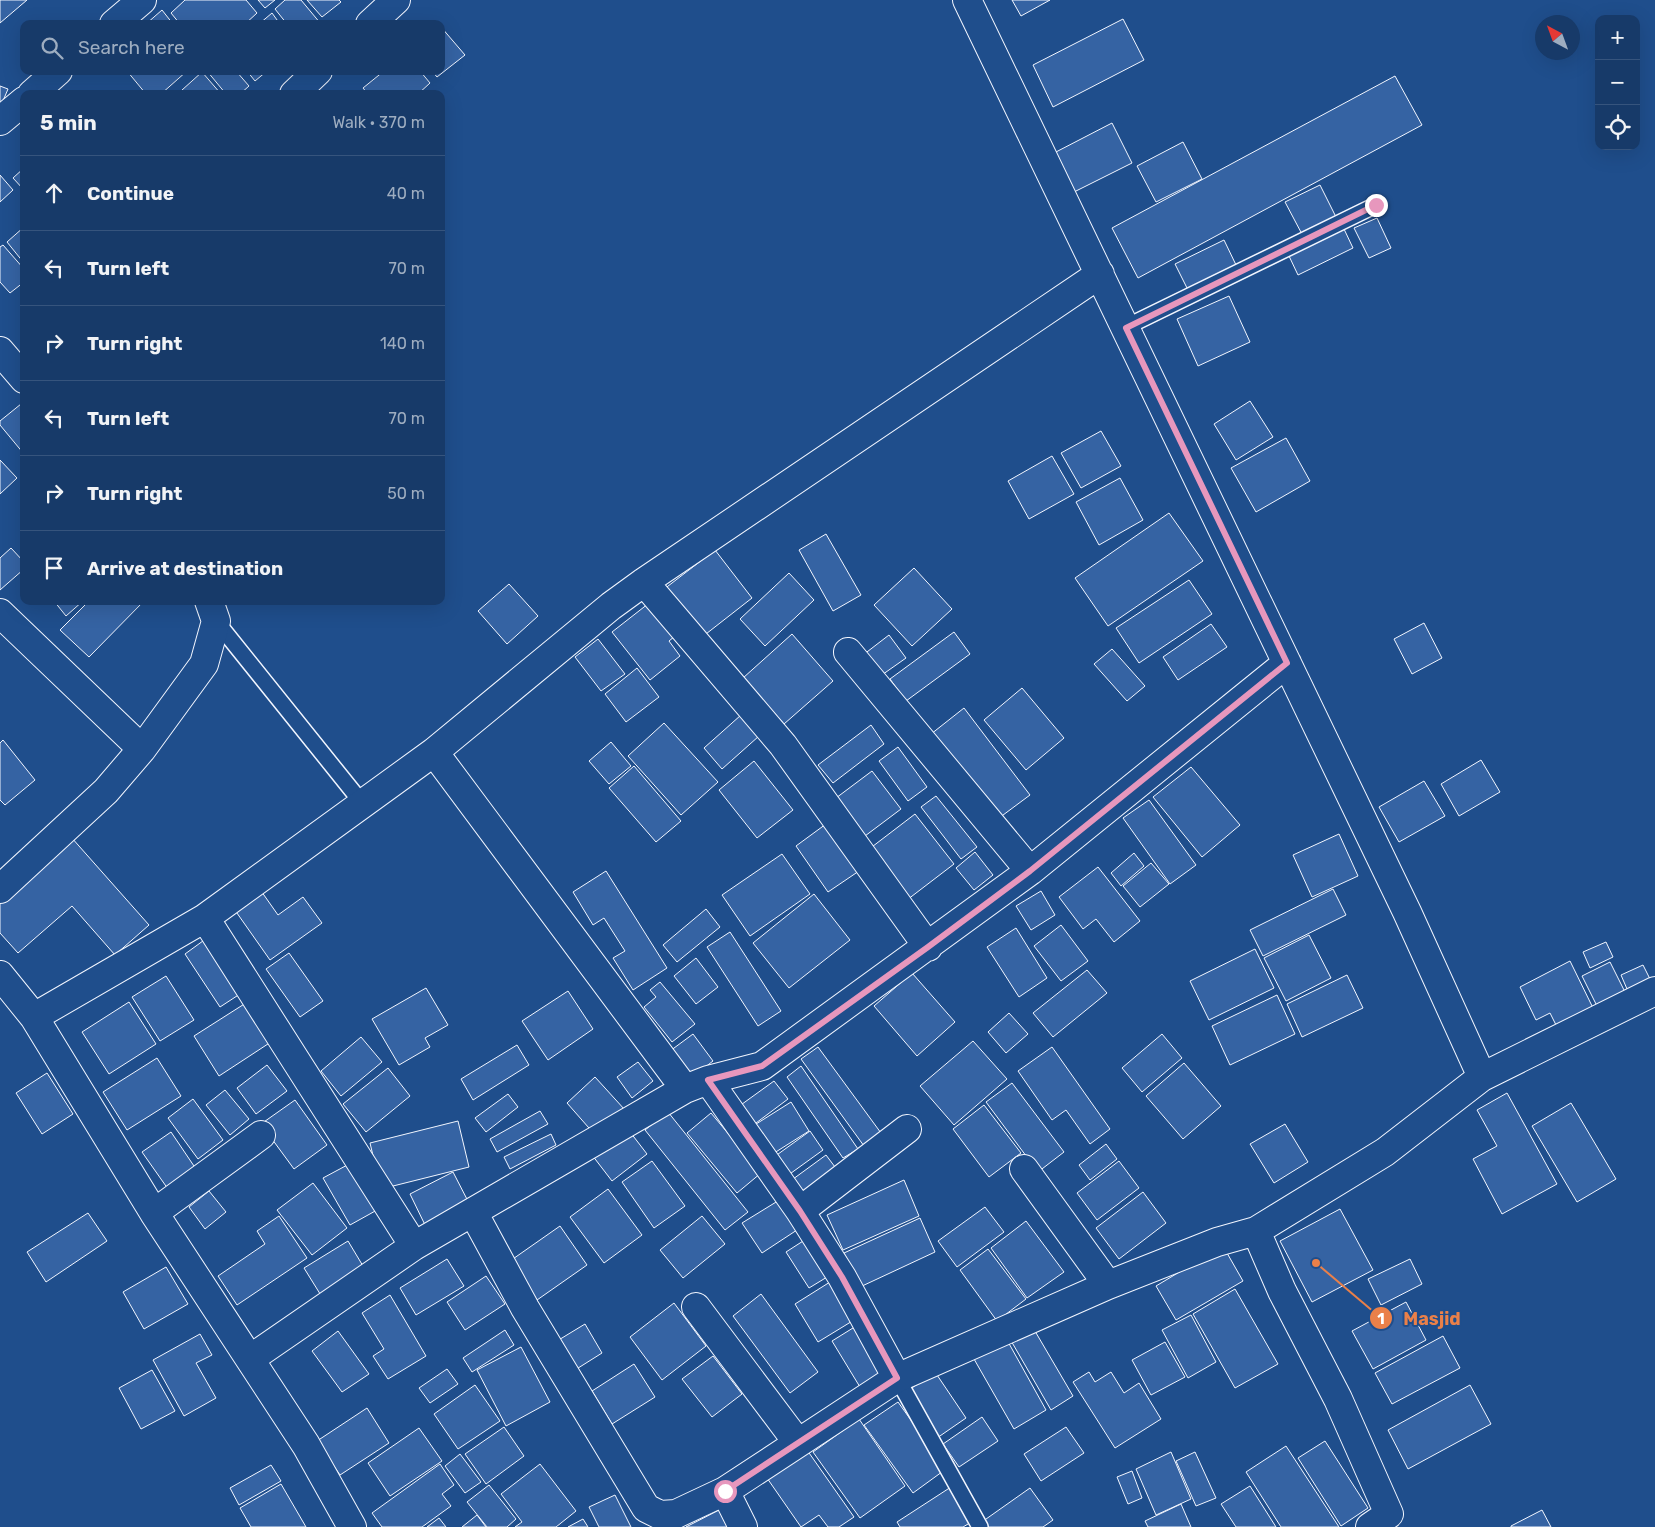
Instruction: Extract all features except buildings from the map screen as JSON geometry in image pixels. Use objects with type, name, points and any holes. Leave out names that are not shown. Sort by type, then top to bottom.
[{"type":"street","points":[[119,20],[142,0]]},
{"type":"street","points":[[374,20],[396,0]]},
{"type":"street","points":[[967,0],[1407,912],[1482,1077]]},
{"type":"street","points":[[37,90],[53,75]]},
{"type":"street","points":[[298,90],[314,75]]},
{"type":"street","points":[[0,121],[20,104]]},
{"type":"street","points":[[34,1017],[205,918],[434,752],[611,606],[644,582],[1100,274]]},
{"type":"street","points":[[10,350],[20,371]]},
{"type":"street","points":[[644,582],[783,745],[928,947]]},
{"type":"street","points":[[0,889],[106,790],[142,749],[204,664],[213,611]]},
{"type":"street","points":[[0,613],[142,749]]},
{"type":"street","points":[[848,652],[1030,871]]},
{"type":"street","points":[[250,1359],[414,1246],[472,1212],[696,1085],[762,1066],[1030,871],[1287,663]]},
{"type":"street","points":[[434,752],[696,1085],[800,1211],[842,1277],[897,1378]]},
{"type":"street","points":[[205,918],[414,1246]]},
{"type":"street","points":[[0,975],[34,1017],[154,1212],[306,1445],[352,1527]]},
{"type":"street","points":[[472,1212],[525,1308],[646,1508],[660,1515],[676,1514],[725,1491],[897,1378],[1108,1285],[1217,1242],[1256,1231],[1385,1152],[1482,1077],[1655,991]]},
{"type":"street","points":[[800,1211],[908,1129]]},
{"type":"street","points":[[154,1212],[261,1135]]},
{"type":"street","points":[[1024,1169],[1108,1285]]},
{"type":"street","points":[[1256,1231],[1282,1291],[1338,1399],[1385,1523]]},
{"type":"street","points":[[696,1307],[798,1443]]},
{"type":"street","points":[[725,1491],[743,1527]]},
{"type":"lane","points":[[1126,328],[1376,205]]},
{"type":"lane","points":[[213,611],[363,804]]},
{"type":"lane","points":[[897,1378],[980,1527]]},
{"type":"place","name":"Masjid","points":[[1316,1263]]},
{"type":"route","points":[[725,1491],[897,1378],[842,1277],[800,1211],[708,1080],[742,1073],[762,1066],[928,947],[1030,871],[1287,663],[1126,328],[1376,205]]}]
